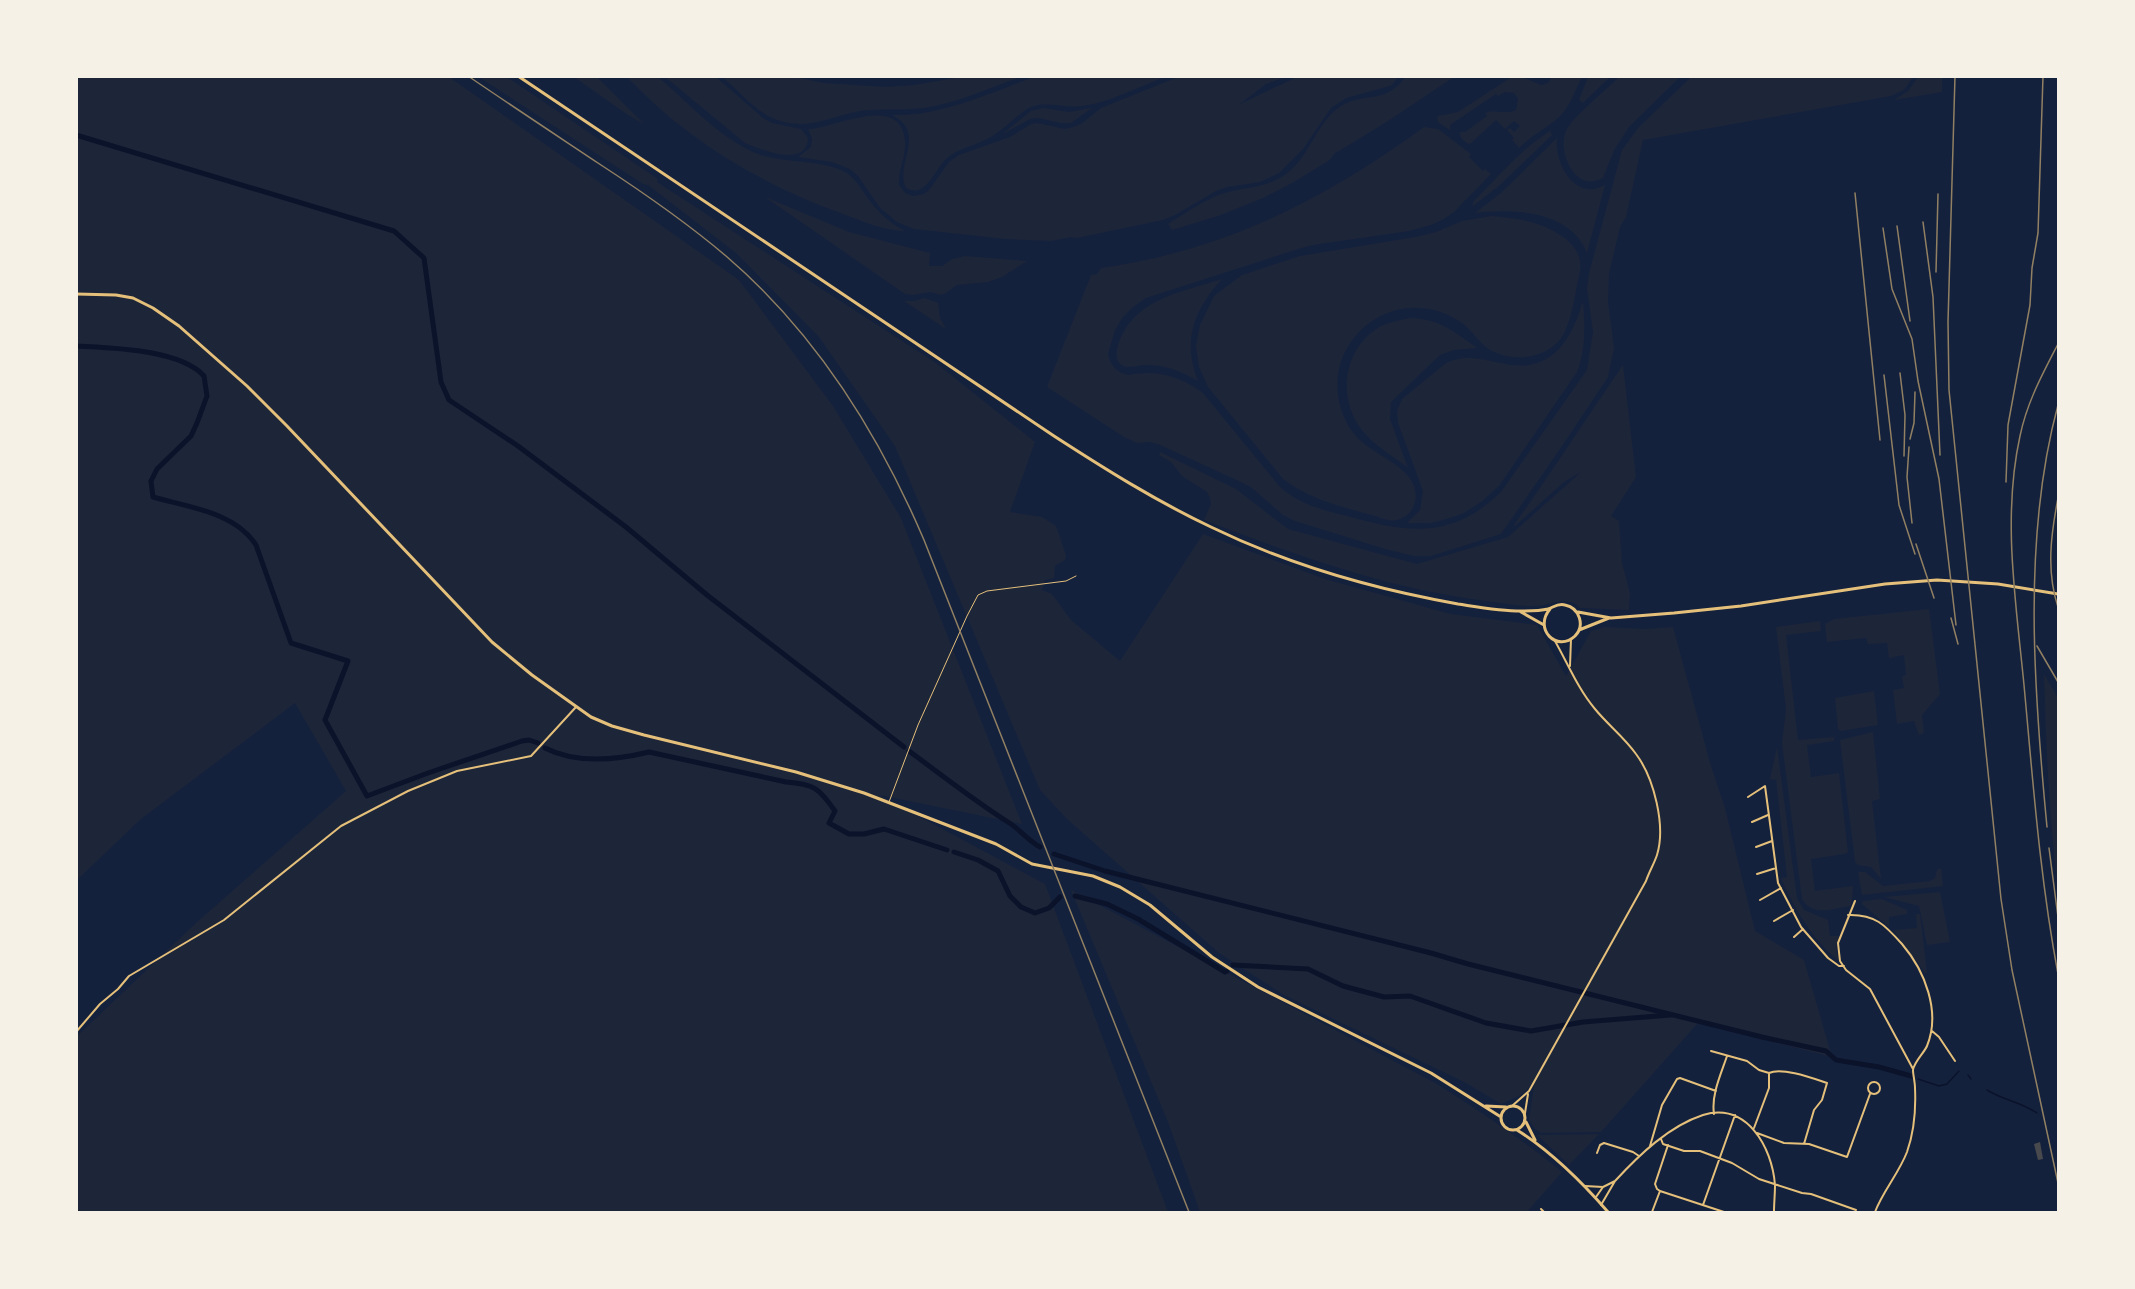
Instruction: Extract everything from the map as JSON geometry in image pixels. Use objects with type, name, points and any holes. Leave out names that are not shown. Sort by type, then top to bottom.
[{"type":"main road","points":[[518,76],[1054,436],[1170,507],[1260,549],[1343,578],[1459,604],[1520,611],[1550,609],[1561,604],[1568,605],[1577,612],[1580,618],[1579,630]]},
{"type":"main road","points":[[76,294],[117,295],[133,298],[153,308],[179,326],[247,386],[287,426],[492,642],[512,660],[591,717],[612,726],[796,772],[864,793],[996,844],[1032,864],[1093,876],[1120,887],[1150,905],[1212,957],[1258,987],[1431,1073],[1501,1117],[1506,1128],[1517,1130],[1536,1142],[1585,1186],[1608,1212]]},
{"type":"main road","points":[[1577,612],[1611,618],[1697,611],[1902,582],[1937,580],[2022,586],[2058,594]]},
{"type":"main road","points":[[1550,609],[1544,619],[1544,625],[1545,631],[1554,640],[1572,639],[1579,630],[1611,618]]},
{"type":"main road","points":[[1520,611],[1544,625]]},
{"type":"main road","points":[[1484,1106],[1519,1107],[1525,1113],[1525,1121],[1536,1142]]},
{"type":"main road","points":[[1501,1117],[1504,1110],[1510,1106]]},
{"type":"main road","points":[[1517,1130],[1525,1121]]},
{"type":"street","points":[[1570,666],[1572,639]]},
{"type":"street","points":[[1525,1113],[1529,1091],[1646,881],[1657,853],[1659,826],[1653,789],[1637,756],[1578,687],[1570,666],[1554,640]]},
{"type":"street","points":[[76,1032],[100,1004],[129,976],[224,920],[341,825],[408,791],[457,771],[531,756],[576,707]]},
{"type":"street","points":[[1748,796],[1765,786],[1776,868],[1781,888],[1803,929],[1828,958],[1844,966],[1870,990],[1913,1069],[1915,1091],[1911,1139],[1906,1154],[1875,1212]]},
{"type":"street","points":[[1752,822],[1769,815]]},
{"type":"street","points":[[1756,847],[1773,841]]},
{"type":"street","points":[[1758,874],[1776,868]]},
{"type":"street","points":[[1760,900],[1781,888]]},
{"type":"street","points":[[1844,966],[1838,951],[1838,943],[1855,902]]},
{"type":"street","points":[[1774,921],[1792,910]]},
{"type":"street","points":[[1848,915],[1869,916],[1888,928],[1919,969],[1929,992],[1934,1026],[1927,1047],[1913,1069]]},
{"type":"street","points":[[1794,937],[1803,929]]},
{"type":"street","points":[[1932,1031],[1939,1037],[1955,1061]]},
{"type":"street","points":[[1711,1051],[1747,1061],[1759,1070],[1769,1073],[1777,1070],[1827,1083],[1821,1100],[1814,1110],[1803,1144]]},
{"type":"street","points":[[1714,1113],[1713,1104],[1727,1056]]},
{"type":"street","points":[[1754,1129],[1769,1088],[1769,1073]]},
{"type":"street","points":[[1650,1147],[1662,1105],[1677,1079],[1680,1078],[1716,1091]]},
{"type":"street","points":[[1757,1133],[1784,1143],[1803,1144],[1847,1157],[1870,1094],[1868,1086],[1871,1083],[1879,1085],[1879,1091],[1876,1094],[1870,1094]]},
{"type":"street","points":[[1510,1106],[1529,1091]]},
{"type":"street","points":[[1601,1205],[1615,1181],[1650,1147],[1686,1123],[1714,1113],[1735,1115],[1743,1119],[1757,1133],[1769,1158],[1775,1184],[1774,1212]]},
{"type":"street","points":[[1703,1205],[1735,1115]]},
{"type":"street","points":[[1661,1139],[1668,1145],[1684,1151],[1700,1151],[1740,1166],[1753,1177],[1856,1210]]},
{"type":"street","points":[[1597,1153],[1600,1145],[1604,1143],[1640,1156]]},
{"type":"street","points":[[1668,1145],[1655,1184],[1657,1189],[1724,1212]]},
{"type":"street","points":[[1595,1198],[1603,1187],[1615,1181]]},
{"type":"street","points":[[1585,1186],[1603,1187]]},
{"type":"street","points":[[1652,1212],[1660,1191]]},
{"type":"street","points":[[1709,1212],[1711,1208]]},
{"type":"street","points":[[1541,1209],[1544,1212]]},
{"type":"lane","points":[[888,803],[918,725],[966,616],[978,596],[987,591],[1066,581],[1076,576]]},
{"type":"shaded area","points":[[1406,76],[1454,77],[1334,154],[1330,160],[1263,198],[1218,216],[1172,230],[1168,224],[1218,195],[1264,185],[1278,179],[1294,167],[1332,113],[1341,106],[1358,99],[1383,95],[1398,85]]},
{"type":"shaded area","points":[[77,77],[449,77],[739,280],[833,406],[901,518],[1022,824],[879,795],[1045,884],[1168,1212],[77,1212],[77,1036],[197,922],[346,791],[295,703],[141,819],[77,880]]},
{"type":"shaded area","points":[[479,77],[507,77],[658,179],[657,182],[936,363],[1035,442],[1010,512],[1042,517],[1056,526],[1066,555],[1065,560],[1055,566],[1054,578],[1045,580],[1042,590],[1052,594],[1071,620],[1120,661],[1203,534],[1325,579],[1451,614],[1537,625],[1566,676],[1591,631],[1604,627],[1645,629],[1673,627],[1711,766],[1725,808],[1755,931],[1804,960],[1832,1057],[1698,1023],[1601,1132],[1541,1133],[1529,1120],[1534,1086],[1531,1085],[1521,1095],[1501,1104],[1466,1083],[1284,995],[1219,953],[1067,819],[1040,790],[895,446],[819,337],[736,253],[648,185],[643,184]]},
{"type":"shaded area","points":[[574,77],[597,77],[644,124],[628,115]]},
{"type":"shaded area","points":[[627,77],[658,77],[707,121],[747,149],[771,158],[824,165],[847,173],[882,214],[905,231],[897,231],[858,220],[755,175],[674,121]]},
{"type":"shaded area","points":[[665,77],[716,77],[763,118],[772,123],[801,129],[808,138],[806,147],[800,153],[792,155],[771,152],[745,143]]},
{"type":"shaded area","points":[[722,77],[794,77],[824,83],[886,87],[961,77],[1020,77],[936,106],[860,111],[801,124],[771,118],[749,102]]},
{"type":"shaded area","points":[[1034,77],[1165,77],[1114,98],[1092,104],[1075,107],[1045,104],[1031,107],[992,136],[951,155],[919,190],[906,188],[903,178],[909,140],[908,131],[892,115],[947,108]]},
{"type":"shaded area","points":[[1178,77],[1286,77],[1266,84],[1240,104],[1297,77],[1398,77],[1392,85],[1346,98],[1331,108],[1303,149],[1279,173],[1260,182],[1216,191],[1163,220],[1077,238],[1051,241],[1005,239],[914,229],[897,222],[880,208],[858,176],[850,169],[832,162],[798,157],[811,147],[812,139],[808,129],[865,116],[880,115],[892,118],[901,127],[905,142],[899,185],[905,193],[913,196],[924,194],[949,162],[959,155],[1010,137],[1031,124],[1037,123],[1065,129],[1073,127],[1081,124],[1101,108]]},
{"type":"shaded area","points":[[1522,77],[1541,85],[1548,83],[1552,77],[1582,77],[1562,114],[1519,148],[1507,130],[1510,128],[1514,132],[1520,126],[1514,121],[1505,129],[1496,120],[1470,144],[1463,140],[1460,134],[1487,116],[1485,113],[1516,110],[1518,99],[1514,93],[1505,92],[1498,96],[1496,94],[1450,125],[1450,130],[1439,123],[1438,116],[1458,112],[1510,78]]},
{"type":"shaded area","points":[[1588,77],[1610,77],[1583,103],[1579,100]]},
{"type":"shaded area","points":[[1619,77],[1680,77],[1629,127],[1614,150],[1603,178],[1586,181],[1577,176],[1570,166],[1565,154],[1565,135],[1577,117]]},
{"type":"shaded area","points":[[1691,77],[1913,77],[1904,90],[1891,96],[1643,140],[1626,217],[1620,227],[1609,274],[1608,302],[1614,348],[1608,377],[1501,534],[1431,556],[1414,556],[1295,521],[1283,515],[1243,483],[1158,444],[1137,443],[1124,437],[1047,387],[1091,275],[1097,274],[1101,268],[1147,260],[1231,235],[1310,199],[1348,178],[1424,127],[1438,129],[1471,154],[1469,157],[1483,171],[1485,169],[1491,174],[1454,212],[1444,219],[1409,231],[1313,245],[1146,298],[1123,317],[1115,330],[1108,354],[1115,368],[1124,374],[1167,375],[1195,387],[1203,393],[1280,487],[1311,506],[1369,522],[1409,529],[1446,525],[1464,518],[1483,508],[1501,492],[1587,370],[1593,332],[1587,288],[1589,273],[1622,150],[1638,128]]},
{"type":"shaded area","points":[[1918,77],[1942,77],[1942,92],[1894,100],[1908,91]]},
{"type":"shaded area","points":[[1043,108],[1069,112],[1092,108],[1071,123],[1030,119],[1001,135],[1031,111]]},
{"type":"shaded area","points":[[1550,131],[1552,135],[1500,185],[1473,206],[1473,202],[1510,164]]},
{"type":"shaded area","points":[[1557,138],[1559,158],[1563,168],[1576,184],[1594,189],[1605,185],[1587,253],[1579,239],[1568,228],[1539,215],[1506,211],[1475,213],[1502,192]]},
{"type":"shaded area","points":[[765,197],[849,232],[930,253],[929,266],[942,266],[952,259],[965,256],[1027,261],[1002,277],[988,282],[957,285],[941,295],[930,292],[905,294]]},
{"type":"shaded area","points":[[1491,216],[1518,219],[1544,226],[1565,239],[1577,252],[1580,263],[1579,276],[1570,316],[1561,339],[1544,352],[1513,357],[1492,351],[1480,342],[1466,326],[1446,314],[1430,309],[1413,308],[1382,315],[1368,324],[1346,350],[1338,374],[1339,399],[1353,433],[1409,477],[1416,496],[1413,508],[1404,517],[1386,520],[1316,498],[1283,479],[1208,387],[1199,367],[1196,346],[1200,325],[1214,296],[1242,275],[1300,256],[1415,237],[1436,232],[1462,221]]},
{"type":"shaded area","points":[[1222,279],[1204,302],[1194,326],[1191,352],[1198,381],[1166,367],[1146,365],[1125,367],[1120,364],[1117,348],[1125,329],[1147,307],[1175,294]]},
{"type":"shaded area","points":[[925,298],[938,303],[940,318],[946,329],[904,301]]},
{"type":"shaded area","points":[[1583,301],[1584,337],[1577,372],[1499,486],[1464,513],[1431,523],[1407,523],[1420,510],[1423,491],[1398,423],[1397,411],[1402,399],[1446,363],[1453,360],[1473,358],[1518,365],[1533,364],[1545,359],[1565,342]]},
{"type":"shaded area","points":[[1410,318],[1438,323],[1477,348],[1454,350],[1440,355],[1391,402],[1390,419],[1408,468],[1377,445],[1361,429],[1349,404],[1347,376],[1350,363],[1364,339],[1383,325]]},
{"type":"shaded area","points":[[1623,365],[1636,477],[1611,516],[1619,521],[1622,563],[1630,593],[1629,610],[1580,608],[1573,603],[1564,602],[1524,606],[1449,595],[1378,579],[1308,558],[1204,520],[1211,504],[1207,492],[1182,476],[1171,462],[1159,455],[1160,452],[1236,489],[1288,529],[1417,564],[1508,537],[1581,472],[1564,482],[1514,525]]},
{"type":"shaded area","points":[[1929,609],[1940,694],[1922,715],[1924,733],[1919,735],[1914,721],[1897,724],[1893,690],[1904,688],[1902,676],[1906,675],[1904,655],[1889,658],[1887,643],[1868,644],[1866,638],[1827,642],[1825,624],[1834,619]]},
{"type":"shaded area","points":[[1820,621],[1821,631],[1786,635],[1798,740],[1834,737],[1834,741],[1807,745],[1811,777],[1839,773],[1848,852],[1811,859],[1815,891],[1853,886],[1850,906],[1830,910],[1817,910],[1806,905],[1802,899],[1782,743],[1786,709],[1776,627]]},
{"type":"shaded area","points":[[2044,674],[2058,698],[2058,890],[2048,782]]},
{"type":"shaded area","points":[[1874,691],[1878,725],[1841,731],[1838,729],[1835,698]]},
{"type":"shaded area","points":[[1873,732],[1880,799],[1872,801],[1881,879],[1871,867],[1858,865],[1855,862],[1840,740]]},
{"type":"shaded area","points":[[1777,747],[1797,898],[1804,910],[1828,920],[1830,936],[1839,936],[1836,948],[1839,961],[1821,944],[1805,923],[1781,878],[1787,877],[1776,780],[1770,779]]},
{"type":"shaded area","points":[[1941,868],[1943,886],[1862,895],[1858,872],[1865,872],[1883,886],[1930,881],[1935,878],[1937,870]]},
{"type":"shaded area","points":[[1071,890],[1437,1084],[1501,1126],[1562,1172],[1527,1212],[1200,1212],[1168,1122]]},
{"type":"shaded area","points":[[1940,892],[1950,942],[1927,945],[1919,906],[1884,897]]},
{"type":"shaded area","points":[[1882,899],[1907,910],[1907,914],[1889,917],[1889,927],[1862,904],[1863,901]]},
{"type":"shaded area","points":[[1916,914],[1920,914],[1927,973],[1893,930],[1917,928]]},
{"type":"shaded area","points":[[1599,1134],[1569,1165],[1537,1135]]},
{"type":"building","points":[[2040,1142],[2043,1159],[2038,1160],[2034,1144]]},
{"type":"waterway","points":[[76,135],[394,231],[424,258],[441,382],[449,400],[518,446],[626,527],[707,595],[904,747]]},
{"type":"waterway","points":[[76,346],[126,349],[162,355],[179,360],[204,376],[207,396],[197,423],[191,436],[157,469],[151,481],[153,497],[210,512],[236,525],[247,534],[256,545],[291,643],[348,661],[325,720],[367,796],[522,741],[529,740],[538,743]]},
{"type":"waterway","points":[[545,748],[570,756],[596,759],[649,752],[803,784],[810,786],[825,797],[835,811],[829,823],[849,834],[864,834],[884,829],[947,850]]},
{"type":"waterway","points":[[909,751],[1040,847]]},
{"type":"waterway","points":[[954,852],[978,860],[998,871],[1010,896],[1021,907],[1035,913],[1049,908],[1060,897]]},
{"type":"waterway","points":[[1054,854],[1105,871],[1468,964],[1826,1051],[1836,1060],[1879,1067],[1911,1076]]},
{"type":"waterway","points":[[1075,896],[1107,904],[1138,919],[1225,972],[1227,971]]},
{"type":"waterway","points":[[1233,965],[1308,969],[1343,986],[1384,997],[1410,996],[1486,1023],[1531,1031],[1583,1022],[1670,1015]]},
{"type":"waterway","points":[[1918,1079],[1939,1086],[1947,1084],[1959,1071]]},
{"type":"waterway","points":[[1968,1075],[1971,1079]]},
{"type":"waterway","points":[[1987,1090],[2037,1113]]},
{"type":"railway","points":[[468,76],[696,231],[758,286],[816,351],[842,386],[886,461],[924,540],[1189,1212]]},
{"type":"railway","points":[[1955,76],[1948,322],[1949,390],[2001,899],[2012,970],[2058,1183]]},
{"type":"railway","points":[[2006,482],[2008,425],[2030,305],[2032,268],[2038,233],[2043,76]]},
{"type":"railway","points":[[1855,193],[1880,440]]},
{"type":"railway","points":[[1936,272],[1938,194]]},
{"type":"railway","points":[[1923,222],[1933,297],[1940,455]]},
{"type":"railway","points":[[1897,226],[1910,321]]},
{"type":"railway","points":[[1883,228],[1892,289],[1912,339],[1918,381],[1939,479],[1956,625]]},
{"type":"railway","points":[[2058,344],[2036,388],[2023,423],[2015,467],[2011,529],[2014,591],[2038,830],[2046,902],[2058,974]]},
{"type":"railway","points":[[1900,373],[1905,415],[1904,456]]},
{"type":"railway","points":[[1884,375],[1899,505],[1915,554]]},
{"type":"railway","points":[[1910,439],[1914,423],[1915,392]]},
{"type":"railway","points":[[2047,827],[2035,669],[2035,561],[2039,508],[2058,405]]},
{"type":"railway","points":[[1909,447],[1907,477],[1912,523]]},
{"type":"railway","points":[[2058,498],[2051,552],[2052,580],[2058,607]]},
{"type":"railway","points":[[1916,544],[1934,598]]},
{"type":"railway","points":[[1951,618],[1958,644]]},
{"type":"railway","points":[[2037,646],[2058,682]]},
{"type":"railway","points":[[2049,848],[2058,917]]}]
